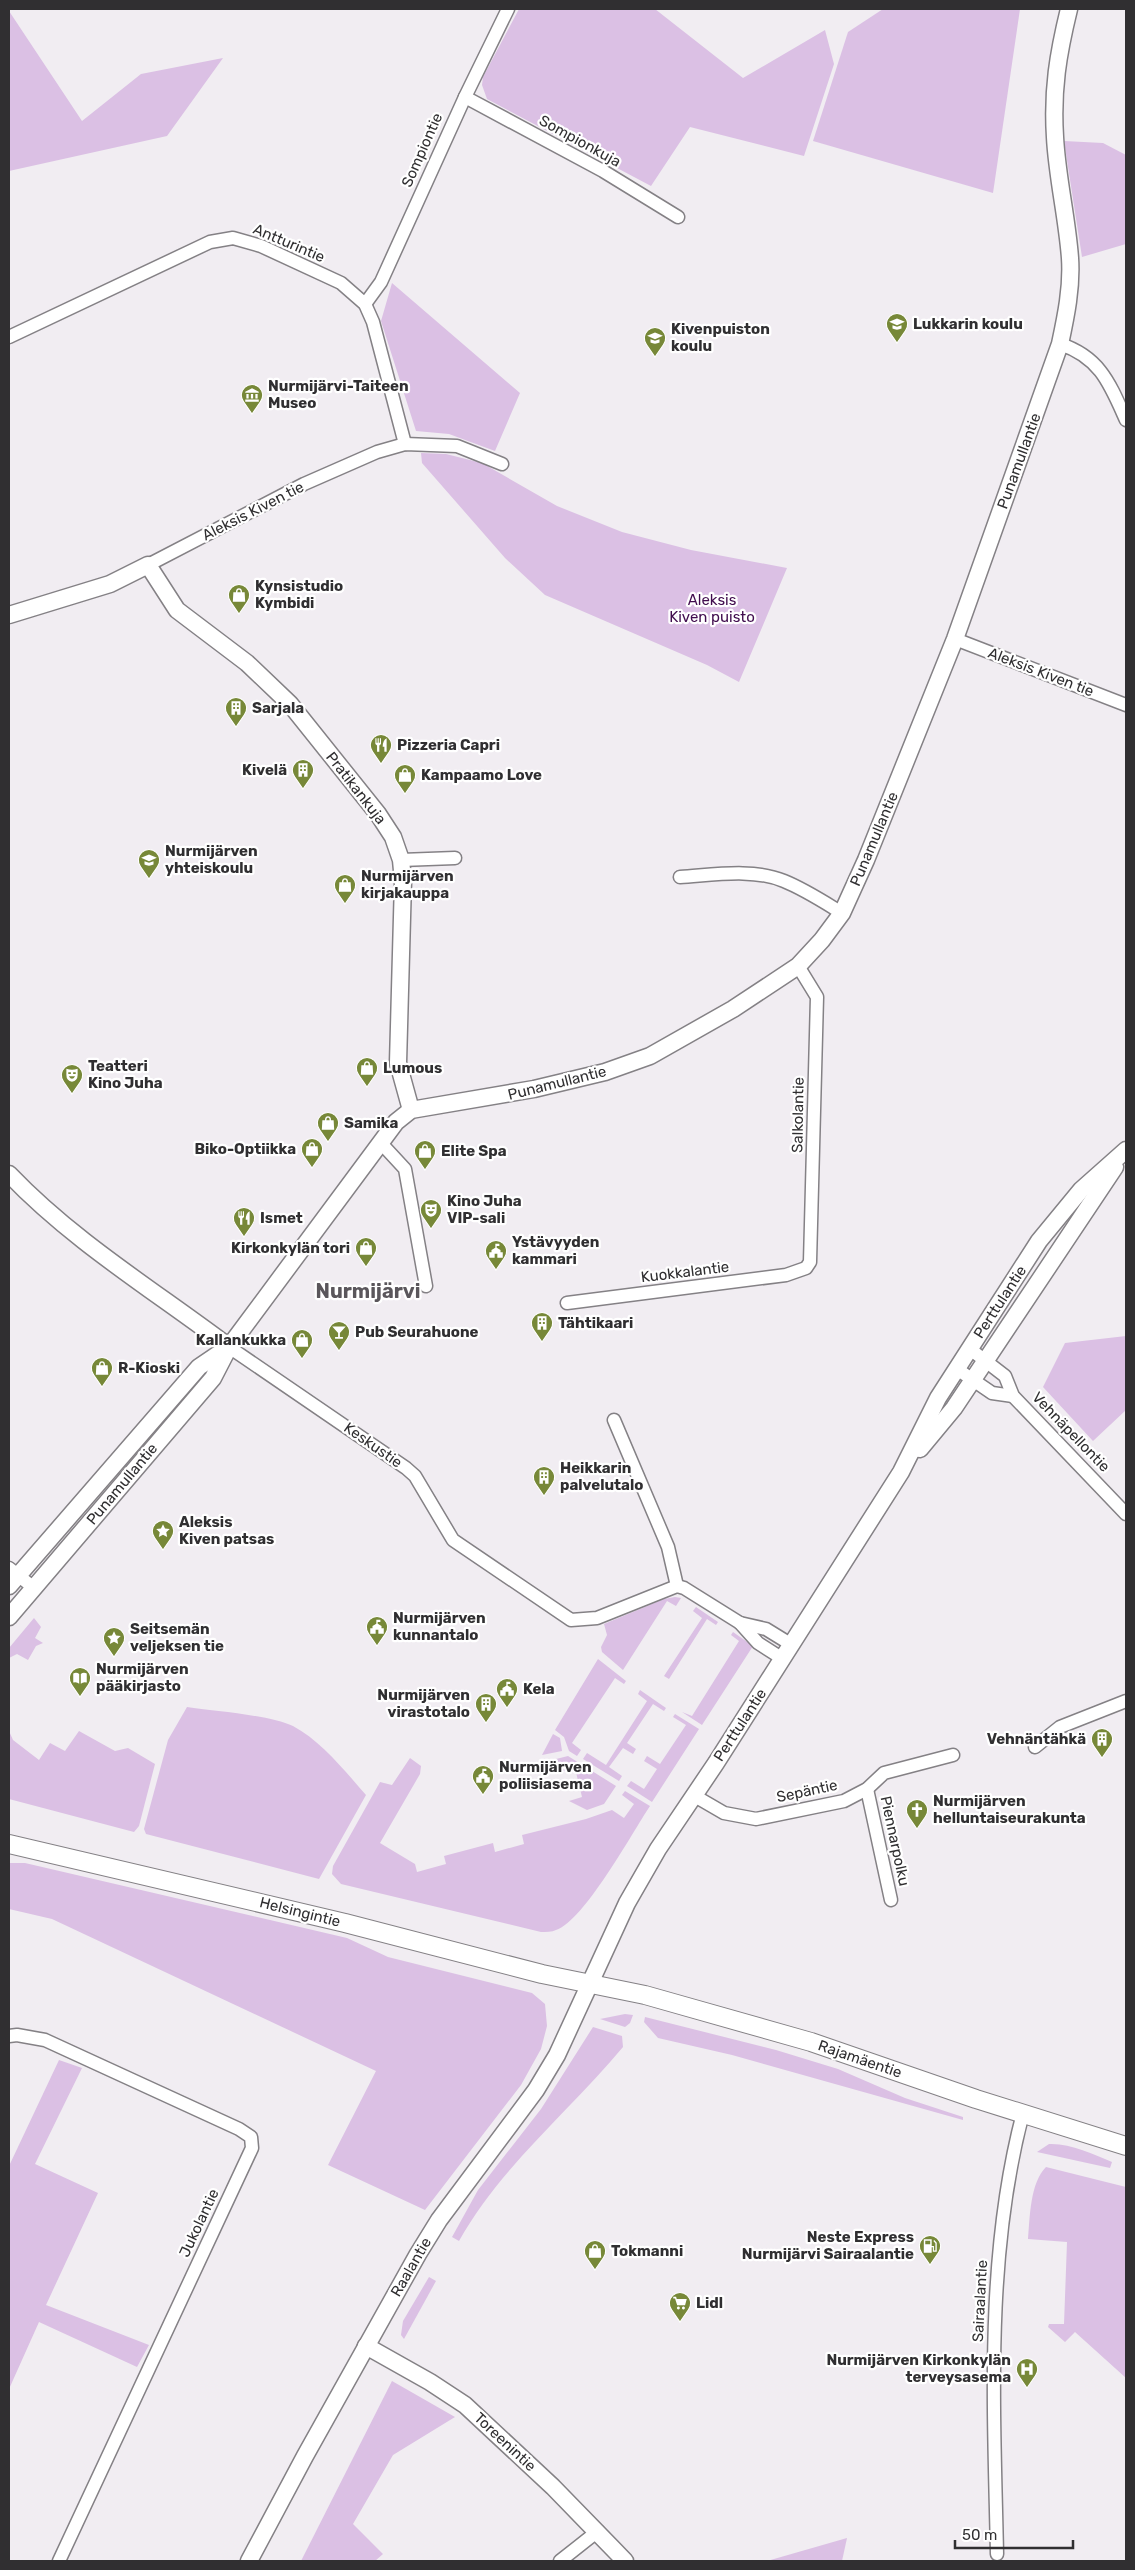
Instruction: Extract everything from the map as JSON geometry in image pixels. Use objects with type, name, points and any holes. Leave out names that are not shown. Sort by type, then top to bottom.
[{"type":"main road","name":"Helsingintie","points":[[9,1844],[326,1918],[542,1974],[590,1983]]},
{"type":"main road","name":"Rajamäentie","points":[[590,1983],[644,1995],[811,2042],[976,2099],[1126,2146]]},
{"type":"street","name":"Sompiontie","points":[[364,304],[381,282],[465,96],[508,9]]},
{"type":"street","name":"Punamullantie","points":[[9,1617],[213,1378],[229,1347],[380,1142],[396,1122],[410,1110],[534,1089],[605,1072],[650,1056],[734,1009],[798,966],[822,940],[842,913],[866,860],[955,639],[1060,344],[1068,311],[1070,259],[1055,139],[1054,97],[1056,60],[1069,9]]},
{"type":"street","name":"Sompionkuja","points":[[465,96],[603,171],[678,217]]},
{"type":"street","name":"Antturintie","points":[[9,337],[210,242],[233,238],[261,246],[341,283],[364,304],[373,322],[405,444]]},
{"type":"street","points":[[1060,344],[1078,350],[1090,358],[1112,389],[1126,420]]},
{"type":"street","name":"Aleksis Kiven tie","points":[[9,615],[110,584],[304,484],[377,452],[405,444],[457,446],[502,464]]},
{"type":"street","name":"Pratikankuja","points":[[148,565],[177,610],[247,663],[290,704],[378,814],[393,836],[401,860],[402,957],[398,1063],[410,1110]]},
{"type":"street","name":"Aleksis Kiven tie","points":[[955,639],[1126,705]]},
{"type":"street","points":[[401,860],[455,858]]},
{"type":"street","points":[[680,877],[730,873],[753,874],[784,880],[842,913]]},
{"type":"street","name":"Salkolantie","points":[[798,966],[817,997],[810,1262],[806,1268]]},
{"type":"street","points":[[380,1142],[405,1169],[426,1286]]},
{"type":"street","name":"Perttulantie","points":[[590,1983],[627,1903],[658,1849],[788,1652],[901,1472],[938,1398],[1039,1241],[1081,1190],[1126,1151]]},
{"type":"street","name":"Perttulantie","points":[[901,1472],[954,1408],[1126,1151]]},
{"type":"street","name":"Keskustie","points":[[9,1174],[45,1209],[98,1251],[229,1347],[406,1468],[415,1476],[453,1540],[571,1620],[597,1618],[677,1586]]},
{"type":"street","name":"Kuokkalantie","points":[[567,1303],[786,1275],[806,1268]]},
{"type":"street","name":"Punamullantie","points":[[12,1576],[199,1367],[229,1347]]},
{"type":"street","name":"Vehnäpellontie","points":[[970,1349],[1005,1376],[1013,1396],[1126,1514]]},
{"type":"street","name":"Vehnäpellontie","points":[[957,1369],[992,1393],[1013,1396]]},
{"type":"street","points":[[614,1420],[668,1547],[677,1586],[684,1588],[740,1623],[758,1643],[788,1652]]},
{"type":"street","points":[[12,1576],[34,1588]]},
{"type":"street","points":[[9,1590],[34,1588]]},
{"type":"street","points":[[1035,1747],[1060,1727],[1126,1701]]},
{"type":"street","name":"Sepäntie","points":[[694,1795],[724,1813],[756,1819],[844,1801],[867,1789],[884,1772],[953,1754]]},
{"type":"street","name":"Piennarpolku","points":[[867,1789],[891,1900]]},
{"type":"street","name":"Raalantie","points":[[249,2561],[366,2346],[439,2220],[536,2090],[557,2055],[590,1983]]},
{"type":"street","name":"Jukolantie","points":[[9,2036],[17,2035],[45,2040],[221,2120],[251,2137],[252,2148],[59,2561]]},
{"type":"street","name":"Sairaalantie","points":[[997,2554],[993,2350],[998,2255],[1013,2151],[1023,2113]]},
{"type":"street","name":"Toreenintie","points":[[366,2346],[430,2382],[465,2406],[493,2429],[598,2531],[625,2561]]},
{"type":"street","points":[[560,2561],[598,2531]]},
{"type":"green space","points":[[519,9],[655,9],[743,78],[825,30],[834,64],[804,156],[690,127],[651,186],[487,99],[482,85],[483,77]]},
{"type":"green space","points":[[883,9],[1020,9],[993,193],[813,141],[848,32]]},
{"type":"green space","points":[[9,11],[82,121],[141,74],[223,58],[167,136],[9,171]]},
{"type":"green space","points":[[1064,141],[1103,143],[1126,155],[1126,244],[1082,257]]},
{"type":"green space","points":[[392,283],[520,393],[495,451],[449,434],[416,431],[381,321]]},
{"type":"green space","name":"Aleksis Kiven puisto","points":[[421,453],[446,454],[482,463],[557,506],[622,532],[691,550],[787,568],[739,682],[707,665],[545,595],[505,558],[422,463]]},
{"type":"green space","points":[[1126,1336],[1126,1410],[1093,1441],[1043,1387],[1065,1343]]},
{"type":"green space","points":[[681,1598],[676,1606],[667,1601],[623,1670],[602,1652],[601,1647],[607,1635],[604,1624],[664,1599]]},
{"type":"green space","points":[[696,1607],[718,1622],[716,1625],[707,1619],[669,1679],[664,1676],[702,1618],[693,1611]]},
{"type":"green space","points":[[34,1618],[41,1627],[35,1638],[43,1643],[36,1646],[28,1660],[17,1654],[9,1658],[9,1648]]},
{"type":"green space","points":[[733,1632],[753,1646],[702,1725],[682,1712],[692,1716],[739,1641],[731,1635]]},
{"type":"green space","points":[[598,1659],[626,1681],[624,1684],[615,1678],[572,1743],[581,1750],[577,1756],[569,1751],[564,1737],[555,1730]]},
{"type":"green space","points":[[640,1690],[666,1708],[664,1711],[653,1704],[627,1743],[636,1749],[633,1754],[623,1748],[609,1767],[622,1776],[619,1781],[583,1759],[587,1753],[606,1765],[647,1701],[638,1694]]},
{"type":"green space","points":[[187,1707],[256,1716],[293,1726],[323,1748],[366,1795],[319,1879],[146,1834],[144,1829],[168,1740]]},
{"type":"green space","points":[[675,1714],[699,1729],[652,1802],[627,1786],[631,1781],[644,1789],[657,1769],[644,1761],[647,1756],[660,1764],[686,1725],[673,1717]]},
{"type":"green space","points":[[9,1731],[13,1740],[39,1760],[50,1743],[65,1751],[79,1731],[115,1751],[128,1748],[155,1764],[139,1826],[134,1832],[9,1799]]},
{"type":"green space","points":[[553,1734],[560,1738],[562,1751],[542,1755]]},
{"type":"green space","points":[[568,1756],[616,1786],[604,1804],[587,1810],[569,1801],[582,1797],[575,1768],[551,1774],[548,1761]]},
{"type":"green space","points":[[410,1758],[421,1766],[420,1774],[380,1843],[415,1864],[417,1872],[446,1864],[444,1856],[493,1843],[495,1852],[524,1844],[522,1835],[586,1819],[612,1810],[624,1818],[634,1804],[622,1795],[625,1791],[650,1806],[607,1875],[580,1911],[556,1930],[541,1932],[341,1884],[332,1874],[333,1866],[380,1782],[392,1785]]},
{"type":"green space","points":[[9,1863],[25,1863],[347,1938],[388,1957],[532,1993],[545,2004],[547,2026],[541,2049],[521,2085],[425,2210],[328,2165],[376,2071],[52,1919],[9,1909]]},
{"type":"green space","points":[[625,2014],[633,2015],[630,2023],[625,2027],[600,2019]]},
{"type":"green space","points":[[645,2017],[776,2050],[838,2069],[905,2098],[963,2117],[963,2120],[732,2055],[658,2038],[644,2022]]},
{"type":"green space","points":[[593,2027],[622,2036],[623,2047],[515,2164],[476,2214],[459,2241],[452,2237],[478,2190],[541,2109]]},
{"type":"green space","points":[[59,2060],[82,2068],[35,2164],[98,2193],[46,2305],[149,2345],[137,2367],[39,2322],[9,2389],[9,2166]]},
{"type":"green space","points":[[1049,2144],[1073,2147],[1112,2162],[1110,2168],[1037,2152]]},
{"type":"green space","points":[[1046,2167],[1126,2187],[1126,2378],[1075,2332],[1065,2342],[1048,2327],[1049,2324],[1064,2324],[1067,2242],[1028,2239],[1034,2191]]},
{"type":"green space","points":[[429,2277],[436,2281],[404,2339],[401,2335],[403,2321]]},
{"type":"green space","points":[[392,2381],[455,2417],[393,2455],[353,2524],[383,2554],[375,2561],[301,2561]]},
{"type":"green space","points":[[847,2538],[842,2561],[767,2561]]},
{"type":"place","name":"Lukkarin koulu","points":[[897,343]]},
{"type":"place","name":"Kivenpuiston koulu","points":[[655,357]]},
{"type":"place","name":"Nurmijärvi-Taiteen Museo","points":[[252,414]]},
{"type":"place","name":"Kynsistudio Kymbidi","points":[[239,614]]},
{"type":"place","name":"Sarjala","points":[[236,727]]},
{"type":"place","name":"Pizzeria Capri","points":[[381,764]]},
{"type":"place","name":"Kivelä","points":[[303,789]]},
{"type":"place","name":"Kampaamo Love","points":[[405,794]]},
{"type":"place","name":"Nurmijärven yhteiskoulu","points":[[149,879]]},
{"type":"place","name":"Nurmijärven kirjakauppa","points":[[345,904]]},
{"type":"place","name":"Lumous","points":[[367,1087]]},
{"type":"place","name":"Teatteri Kino Juha","points":[[72,1094]]},
{"type":"place","name":"Samika","points":[[328,1142]]},
{"type":"place","name":"Biko-Optiikka","points":[[312,1168]]},
{"type":"place","name":"Elite Spa","points":[[425,1170]]},
{"type":"place","name":"Kino Juha VIP-sali","points":[[431,1229]]},
{"type":"place","name":"Ismet","points":[[244,1237]]},
{"type":"place","name":"Kirkonkylän tori","points":[[366,1267]]},
{"type":"place","name":"Ystävyyden kammari","points":[[496,1270]]},
{"type":"place","name":"Tähtikaari","points":[[542,1342]]},
{"type":"place","name":"Pub Seurahuone","points":[[339,1351]]},
{"type":"place","name":"Kallankukka","points":[[302,1359]]},
{"type":"place","name":"R-Kioski","points":[[102,1387]]},
{"type":"place","name":"Heikkarin palvelutalo","points":[[544,1496]]},
{"type":"place","name":"Aleksis Kiven patsas","points":[[163,1550]]},
{"type":"place","name":"Nurmijärven kunnantalo","points":[[377,1646]]},
{"type":"place","name":"Seitsemän veljeksen tie","points":[[114,1657]]},
{"type":"place","name":"Nurmijärven pääkirjasto","points":[[80,1697]]},
{"type":"place","name":"Kela","points":[[507,1708]]},
{"type":"place","name":"Nurmijärven virastotalo","points":[[486,1723]]},
{"type":"place","name":"Vehnäntähkä","points":[[1102,1758]]},
{"type":"place","name":"Nurmijärven poliisiasema","points":[[483,1795]]},
{"type":"place","name":"Nurmijärven helluntaiseurakunta","points":[[917,1829]]},
{"type":"place","name":"Neste Express Nurmijärvi Sairaalantie","points":[[930,2265]]},
{"type":"place","name":"Tokmanni","points":[[595,2270]]},
{"type":"place","name":"Lidl","points":[[680,2322]]},
{"type":"place","name":"Nurmijärven Kirkonkylän terveysasema","points":[[1027,2388]]},
{"type":"district","name":"Nurmijärvi","points":[[368,1291]]}]
